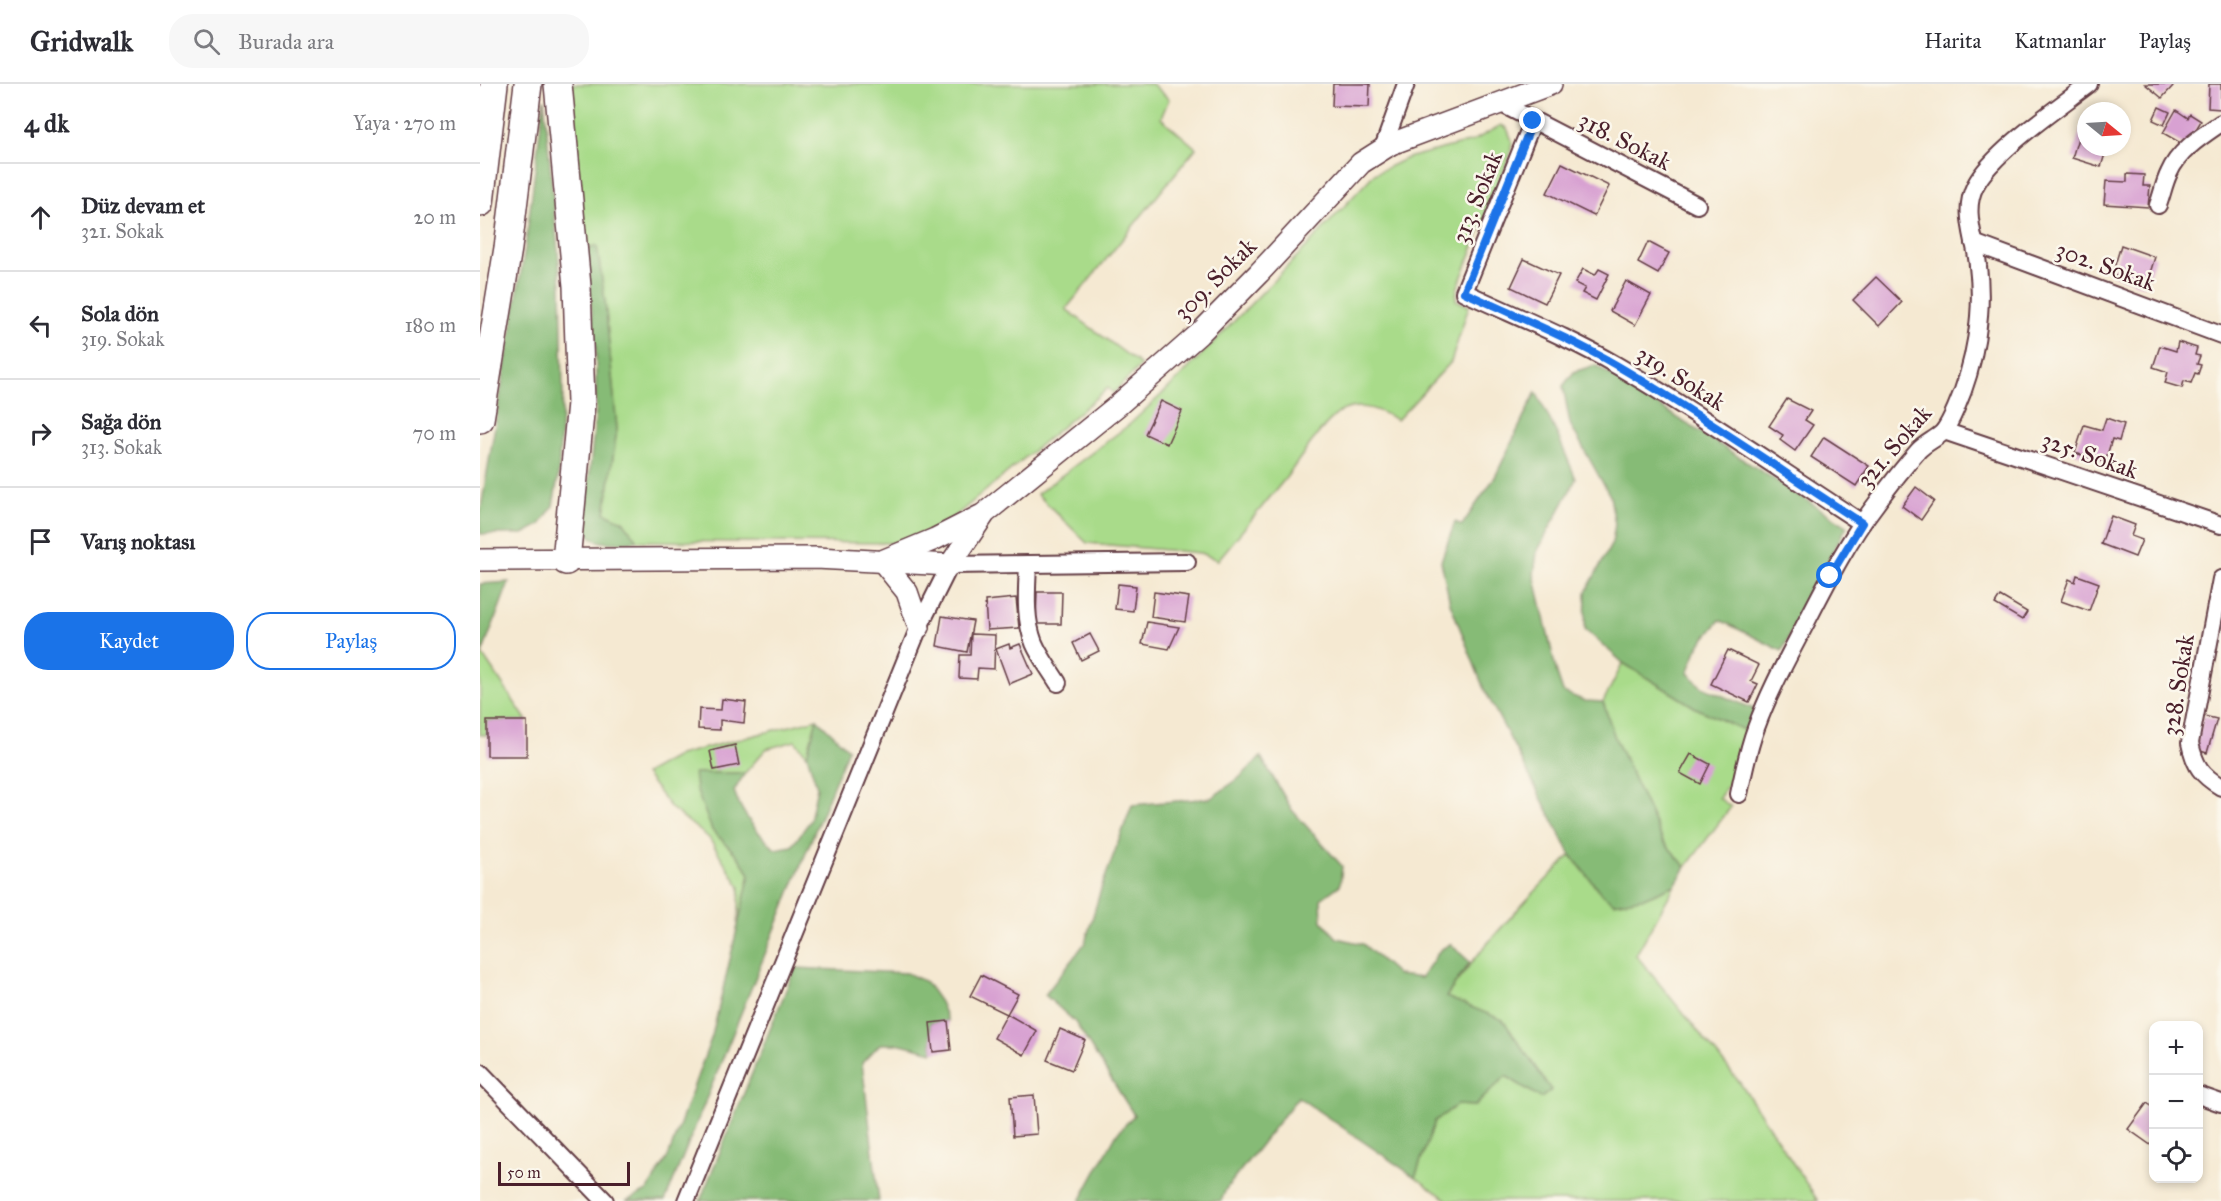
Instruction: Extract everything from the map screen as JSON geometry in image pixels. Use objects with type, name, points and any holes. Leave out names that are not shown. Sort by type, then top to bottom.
[{"type":"highway","points":[[480,202],[494,84]]},
{"type":"highway","points":[[480,419],[508,248],[528,84]]},
{"type":"highway","points":[[558,84],[577,286],[581,403],[566,561]]},
{"type":"street","points":[[1383,148],[1406,84]]},
{"type":"street","name":"309. Sokak","points":[[950,565],[985,513],[1117,406],[1199,334],[1361,163],[1383,148],[1551,84]]},
{"type":"street","name":"321. Sokak","points":[[1739,794],[1753,737],[1768,697],[1830,576],[1862,523],[1906,464],[1921,448],[1944,431],[1957,407],[1970,368],[1976,338],[1980,292],[1978,265],[1969,216],[1970,200],[1980,177],[2022,136],[2089,84]]},
{"type":"street","name":"318. Sokak","points":[[1500,103],[1697,205]]},
{"type":"street","name":"313. Sokak","points":[[1464,292],[1533,121]]},
{"type":"street","points":[[2158,205],[2169,172],[2176,161],[2201,136],[2221,123]]},
{"type":"street","name":"302. Sokak","points":[[1974,243],[2221,335]]},
{"type":"street","name":"319. Sokak","points":[[1464,292],[1615,364],[1862,523]]},
{"type":"street","name":"325. Sokak","points":[[1944,431],[2221,525]]},
{"type":"street","points":[[882,561],[935,539],[985,513]]},
{"type":"street","points":[[480,560],[816,558],[950,565],[1187,562]]},
{"type":"street","points":[[882,561],[908,592],[919,627]]},
{"type":"street","points":[[1028,564],[1029,625],[1035,644],[1058,683]]},
{"type":"street","points":[[686,1201],[919,627],[950,565]]},
{"type":"street","name":"328. Sokak","points":[[2221,579],[2190,743],[2194,762],[2202,774],[2221,787]]},
{"type":"street","points":[[480,1072],[605,1201]]},
{"type":"street","points":[[2203,1096],[2221,1103]]},
{"type":"green space","points":[[567,84],[1152,84],[1169,99],[1161,118],[1196,148],[1066,309],[1141,365],[1113,393],[1108,388],[953,518],[920,536],[892,543],[637,541],[623,521],[605,513],[617,429],[605,301],[597,247],[585,250]]},
{"type":"green space","points":[[544,99],[561,285],[563,395],[558,478],[553,506],[540,525],[523,534],[480,534],[480,514],[525,249]]},
{"type":"green space","points":[[1501,125],[1507,128],[1512,141],[1510,155],[1457,289],[1456,300],[1469,306],[1451,362],[1397,420],[1365,407],[1344,410],[1337,415],[1321,431],[1285,479],[1218,560],[1200,553],[1087,543],[1037,494],[1130,424],[1177,380],[1374,174],[1407,158],[1473,141]]},
{"type":"green space","points":[[597,246],[605,301],[617,429],[605,513],[623,521],[637,541],[600,542],[589,535],[584,528],[596,410],[596,350],[585,250]]},
{"type":"green space","points":[[1595,365],[1847,526],[1813,587],[1782,651],[1720,620],[1699,645],[1688,673],[1702,687],[1756,710],[1748,732],[1696,708],[1623,663],[1585,629],[1586,592],[1612,543],[1615,524],[1610,496],[1570,424],[1563,386],[1574,372]]},
{"type":"green space","points":[[1536,392],[1576,479],[1537,552],[1534,574],[1557,674],[1563,692],[1585,701],[1603,702],[1615,738],[1663,841],[1686,867],[1675,885],[1646,897],[1614,903],[1602,894],[1571,855],[1484,689],[1450,603],[1441,561],[1455,522],[1462,525],[1495,477]]},
{"type":"green space","points":[[509,582],[482,654],[480,659],[480,584]]},
{"type":"green space","points":[[482,654],[527,721],[487,721],[487,735],[480,735],[480,659]]},
{"type":"green space","points":[[1623,663],[1696,708],[1748,732],[1732,779],[1719,798],[1731,807],[1686,867],[1663,841],[1615,738],[1603,702]]},
{"type":"green space","points":[[817,719],[807,755],[795,741],[766,749],[745,773],[694,773],[712,830],[737,855],[750,874],[738,925],[740,887],[709,838],[671,808],[645,774],[679,755]]},
{"type":"green space","points":[[817,719],[848,749],[665,1201],[626,1201],[647,1191],[668,1157],[712,1036],[750,874],[737,855],[712,830],[696,789],[694,773],[745,773],[734,791],[745,815],[775,849],[792,846],[810,821],[817,787],[807,755]]},
{"type":"green space","points":[[1261,757],[1292,810],[1342,866],[1340,885],[1321,899],[1322,921],[1337,938],[1363,944],[1398,975],[1421,978],[1440,950],[1450,944],[1470,962],[1446,997],[1503,1020],[1551,1090],[1541,1098],[1506,1076],[1475,1106],[1457,1105],[1435,1121],[1415,1177],[1298,1097],[1226,1189],[1221,1201],[1080,1201],[1116,1135],[1134,1115],[1075,1022],[1045,995],[1085,943],[1101,889],[1132,805],[1211,798],[1238,779]]},
{"type":"green space","points":[[1571,855],[1602,894],[1646,897],[1675,885],[1636,955],[1740,1083],[1818,1201],[1449,1201],[1415,1177],[1435,1121],[1457,1105],[1475,1106],[1506,1076],[1541,1098],[1551,1090],[1503,1020],[1446,997],[1490,941]]},
{"type":"green space","points":[[795,968],[907,973],[926,982],[940,1002],[948,1021],[930,1023],[933,1052],[901,1044],[880,1044],[862,1063],[879,1201],[700,1201]]},
{"type":"building","points":[[1333,84],[1370,84],[1369,107],[1332,106]]},
{"type":"building","points":[[2145,84],[2173,84],[2173,86],[2162,98]]},
{"type":"building","points":[[2209,84],[2221,84],[2221,109],[2208,108]]},
{"type":"building","points":[[2159,107],[2170,112],[2164,125],[2153,120]]},
{"type":"building","points":[[2176,110],[2188,118],[2190,114],[2201,121],[2186,146],[2163,133]]},
{"type":"building","points":[[2077,141],[2077,156],[2104,156],[2101,167],[2072,158]]},
{"type":"building","points":[[1562,163],[1609,186],[1594,216],[1547,193]]},
{"type":"building","points":[[2127,174],[2144,175],[2143,186],[2150,186],[2148,207],[2104,204],[2106,181],[2127,182]]},
{"type":"building","points":[[1648,242],[1669,253],[1658,274],[1638,263]]},
{"type":"building","points":[[2121,245],[2155,257],[2146,286],[2112,275]]},
{"type":"building","points":[[1524,259],[1559,275],[1545,303],[1511,287]]},
{"type":"building","points":[[1583,269],[1595,275],[1599,269],[1609,274],[1596,300],[1582,293],[1585,288],[1575,283]]},
{"type":"building","points":[[1876,277],[1902,302],[1879,326],[1853,300]]},
{"type":"building","points":[[1626,281],[1651,295],[1635,325],[1610,311]]},
{"type":"building","points":[[2178,342],[2197,348],[2195,355],[2200,356],[2197,364],[2201,365],[2191,383],[2184,381],[2182,388],[2165,383],[2168,372],[2153,367],[2160,346],[2176,351]]},
{"type":"building","points":[[1787,399],[1811,411],[1805,420],[1813,425],[1795,451],[1780,440],[1783,435],[1769,426]]},
{"type":"building","points":[[1161,401],[1182,411],[1167,444],[1145,434]]},
{"type":"building","points":[[2106,418],[2124,424],[2119,441],[2112,439],[2105,462],[2075,453],[2084,425],[2102,430]]},
{"type":"building","points":[[1824,437],[1869,466],[1856,486],[1811,457]]},
{"type":"building","points":[[1916,487],[1934,501],[1921,520],[1902,506]]},
{"type":"building","points":[[2111,516],[2135,525],[2131,536],[2142,540],[2135,557],[2101,544]]},
{"type":"building","points":[[2077,575],[2099,583],[2089,611],[2061,601],[2069,579],[2075,582]]},
{"type":"building","points":[[1118,584],[1136,586],[1133,611],[1115,609]]},
{"type":"building","points":[[1037,592],[1062,592],[1061,624],[1036,624]]},
{"type":"building","points":[[1154,592],[1189,597],[1185,622],[1151,617]]},
{"type":"building","points":[[2000,596],[2027,612],[2022,620],[1995,604]]},
{"type":"building","points":[[1016,598],[1019,628],[987,630],[985,601]]},
{"type":"building","points":[[942,616],[973,621],[967,652],[937,646]]},
{"type":"building","points":[[1147,622],[1179,627],[1169,649],[1142,644]]},
{"type":"building","points":[[971,634],[995,635],[994,669],[978,668],[977,679],[959,678],[960,655],[970,655]]},
{"type":"building","points":[[1090,634],[1099,651],[1081,660],[1073,643]]},
{"type":"building","points":[[1009,644],[1010,648],[1020,644],[1033,674],[1009,684],[996,649]]},
{"type":"building","points":[[1728,650],[1759,665],[1751,681],[1758,684],[1749,702],[1711,684]]},
{"type":"building","points":[[722,699],[746,702],[744,723],[720,720],[720,730],[698,729],[699,709],[721,710]]},
{"type":"building","points":[[2204,716],[2217,719],[2207,753],[2194,749]]},
{"type":"building","points":[[487,721],[527,721],[527,756],[487,756]]},
{"type":"building","points":[[735,745],[739,765],[714,770],[710,751]]},
{"type":"building","points":[[1691,754],[1710,764],[1700,784],[1680,773]]},
{"type":"building","points":[[981,975],[1018,994],[1007,1014],[970,996]]},
{"type":"building","points":[[1007,1014],[1037,1031],[1024,1055],[994,1038]]},
{"type":"building","points":[[948,1021],[951,1050],[933,1052],[930,1023]]},
{"type":"building","points":[[1060,1029],[1085,1040],[1072,1070],[1047,1060]]},
{"type":"building","points":[[1034,1095],[1037,1134],[1013,1136],[1010,1097]]},
{"type":"building","points":[[2147,1103],[2149,1104],[2149,1144],[2128,1129]]},
{"type":"route","points":[[1533,121],[1464,292],[1615,364],[1862,523],[1830,576]]}]
